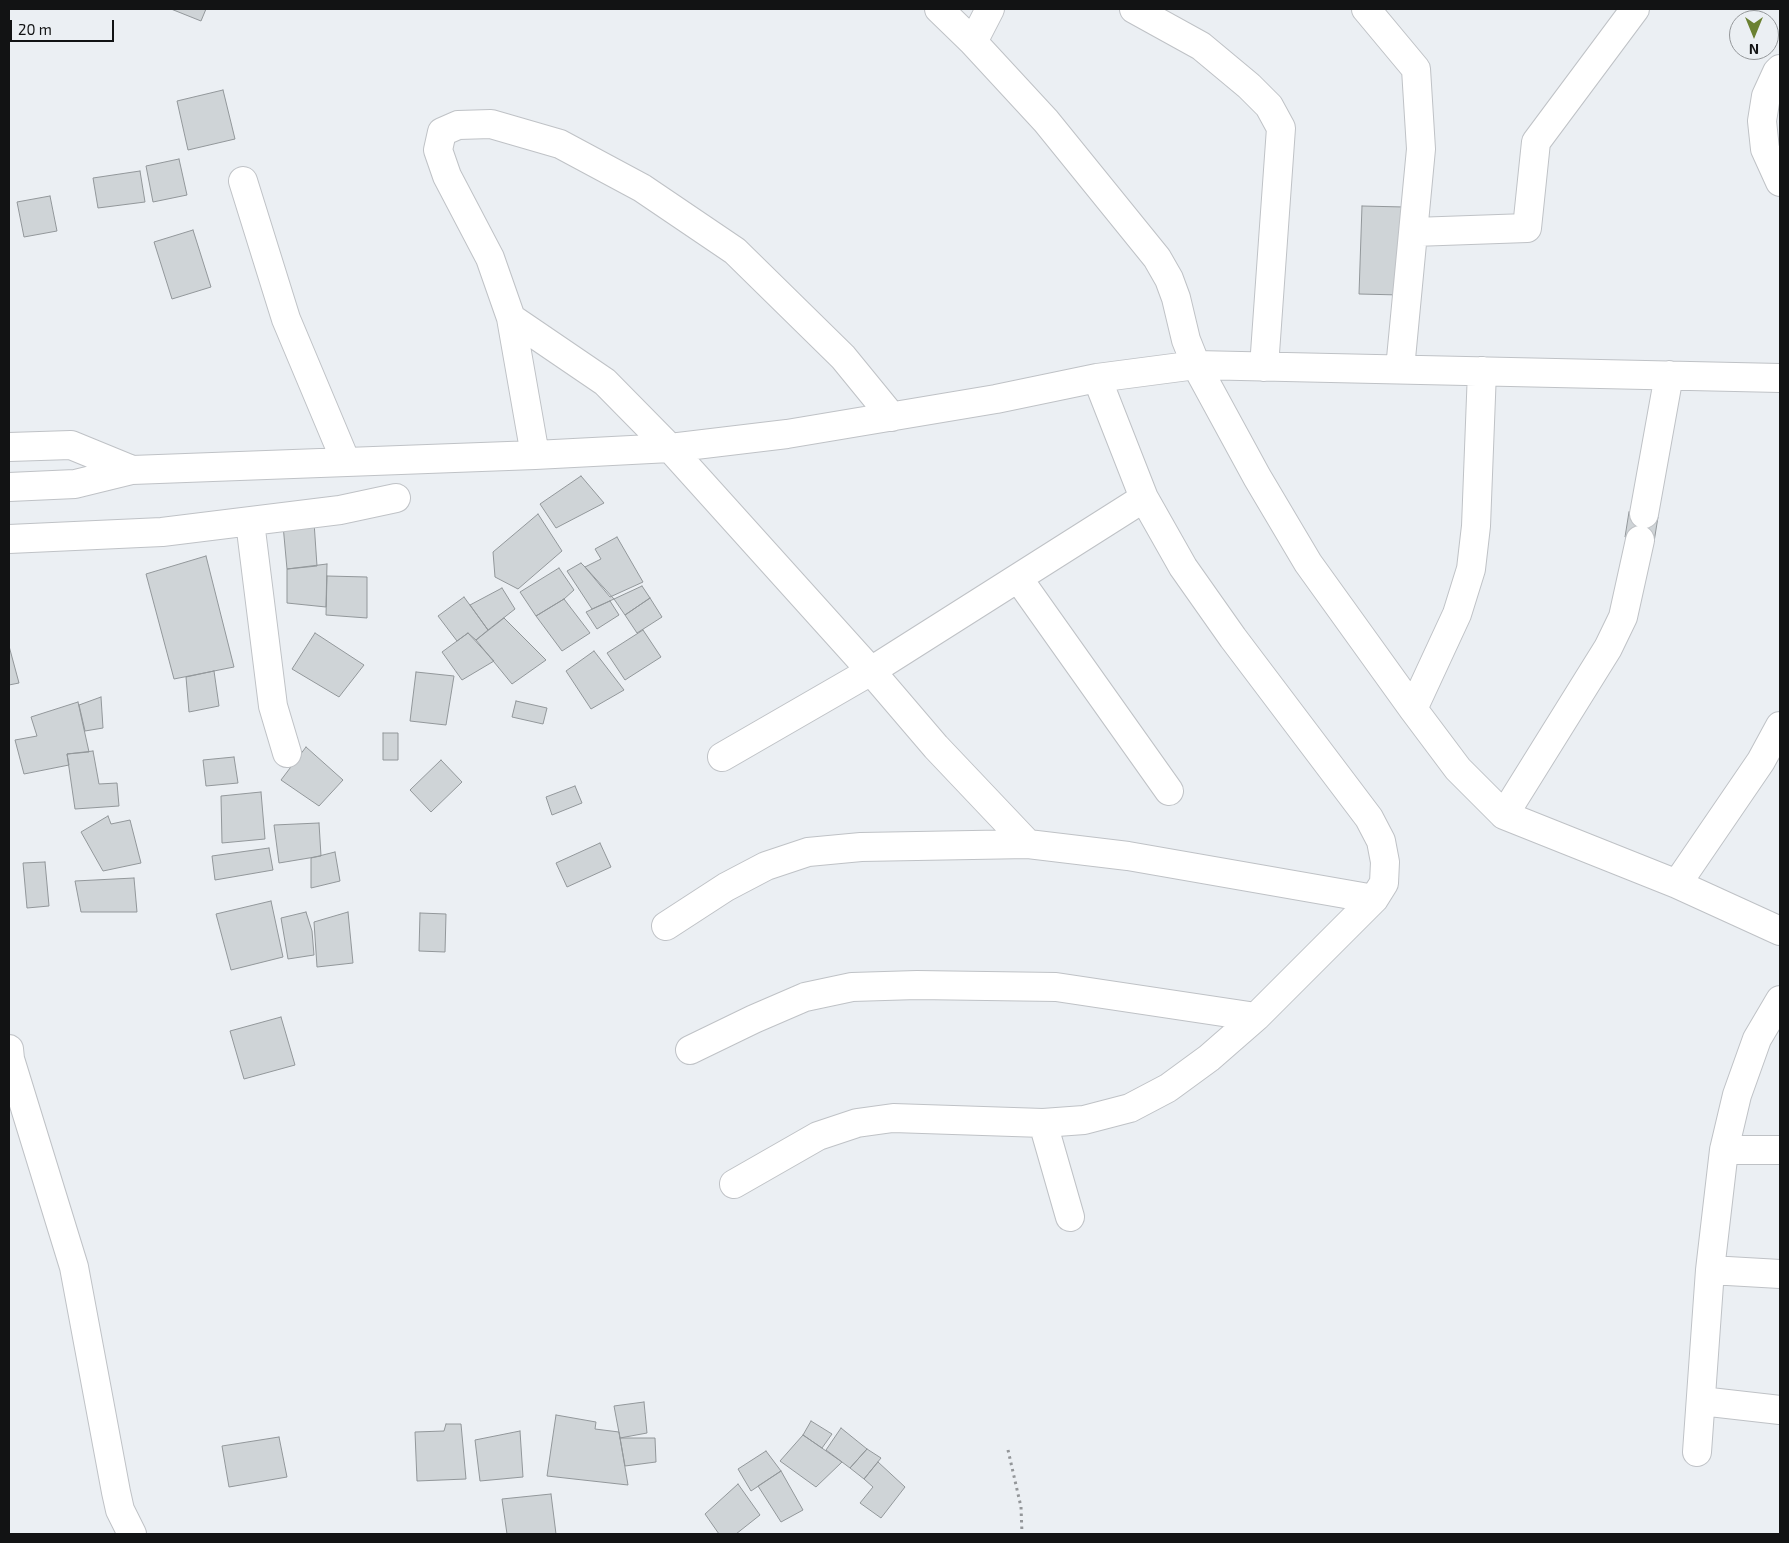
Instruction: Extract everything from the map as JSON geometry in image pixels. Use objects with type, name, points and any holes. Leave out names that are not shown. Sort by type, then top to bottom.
[{"type":"street","points":[[939,9],[973,42],[1046,121],[1157,258],[1169,279],[1176,298],[1186,340],[1196,365],[1257,477],[1308,563],[1458,769],[1504,815],[1677,884],[1780,931]]},
{"type":"street","points":[[973,42],[990,9]]},
{"type":"street","points":[[1134,9],[1201,46],[1242,80],[1269,106],[1281,128],[1264,366]]},
{"type":"street","points":[[1366,9],[1416,69],[1421,149],[1400,369]]},
{"type":"street","points":[[1414,232],[1527,228],[1536,142],[1635,9]]},
{"type":"street","points":[[1780,69],[1766,96],[1762,121],[1765,149],[1780,182]]},
{"type":"street","points":[[535,455],[511,318],[490,258],[447,176],[438,150],[442,132],[458,125],[491,124],[560,144],[642,188],[735,251],[843,357],[892,417]]},
{"type":"street","points":[[243,181],[286,319],[346,462]]},
{"type":"street","points":[[511,318],[605,382],[670,448],[871,671],[936,747],[1028,844]]},
{"type":"street","points":[[132,470],[71,445],[12,447],[12,487],[75,484],[132,470],[670,448],[787,434],[996,400],[1097,378],[1196,365],[1780,378]]},
{"type":"street","points":[[1413,709],[1457,614],[1471,568],[1476,526],[1482,371]]},
{"type":"street","points":[[1504,815],[1608,648],[1623,617],[1669,375]]},
{"type":"street","points":[[734,1184],[818,1136],[857,1123],[893,1118],[1043,1122],[1084,1120],[1130,1108],[1168,1088],[1209,1058],[1256,1018],[1374,899],[1384,883],[1385,862],[1381,842],[1369,818],[1233,638],[1189,575],[1144,498],[1097,378]]},
{"type":"street","points":[[9,539],[162,532],[340,510],[396,498]]},
{"type":"street","points":[[722,757],[871,671],[1144,498]]},
{"type":"street","points":[[250,522],[272,706],[287,753]]},
{"type":"street","points":[[1018,578],[1169,791]]},
{"type":"street","points":[[1677,884],[1761,761],[1780,726]]},
{"type":"street","points":[[666,926],[726,887],[766,866],[808,852],[862,847],[1028,844],[1128,856],[1374,899]]},
{"type":"street","points":[[690,1050],[805,997],[852,988],[917,985],[1056,988],[1256,1018]]},
{"type":"street","points":[[1697,1452],[1710,1270],[1724,1150],[1737,1095],[1757,1039],[1780,1000]]},
{"type":"street","points":[[9,1049],[10,1059],[74,1267],[116,1492],[120,1510],[132,1534]]},
{"type":"street","points":[[1043,1122],[1070,1216]]},
{"type":"street","points":[[1724,1150],[1780,1150]]},
{"type":"street","points":[[1710,1270],[1780,1274]]},
{"type":"street","points":[[1701,1401],[1780,1410]]},
{"type":"path","points":[[1008,1450],[1021,1507],[1022,1534]]},
{"type":"building","points":[[171,9],[206,9],[201,21]]},
{"type":"building","points":[[223,90],[235,139],[188,150],[177,101]]},
{"type":"building","points":[[179,159],[187,195],[153,202],[146,166]]},
{"type":"building","points":[[140,171],[145,202],[98,208],[93,178]]},
{"type":"building","points":[[50,196],[57,231],[24,237],[17,202]]},
{"type":"building","points":[[1362,206],[1404,207],[1400,295],[1359,294]]},
{"type":"building","points":[[193,230],[211,287],[172,299],[154,242]]},
{"type":"building","points":[[581,476],[604,503],[556,528],[540,504]]},
{"type":"building","points":[[1629,512],[1658,517],[1654,542],[1625,537]]},
{"type":"building","points":[[538,514],[562,551],[518,589],[495,577],[493,552]]},
{"type":"building","points":[[314,522],[317,566],[287,569],[283,525]]},
{"type":"building","points":[[617,537],[643,582],[610,597],[585,567],[601,559],[595,549]]},
{"type":"building","points":[[206,556],[234,667],[174,679],[146,574]]},
{"type":"building","points":[[581,563],[614,599],[592,609],[567,571]]},
{"type":"building","points":[[327,564],[326,607],[287,603],[287,569]]},
{"type":"building","points":[[559,568],[574,590],[564,599],[536,616],[520,592]]},
{"type":"building","points":[[327,576],[367,577],[367,618],[326,615]]},
{"type":"building","points":[[642,586],[650,598],[625,615],[614,599]]},
{"type":"building","points":[[502,588],[515,609],[488,630],[470,605]]},
{"type":"building","points":[[464,597],[488,630],[476,640],[468,633],[457,641],[438,616]]},
{"type":"building","points":[[650,598],[662,617],[637,633],[625,615]]},
{"type":"building","points":[[564,599],[590,633],[562,651],[536,616]]},
{"type":"building","points":[[610,601],[619,615],[597,629],[586,612]]},
{"type":"building","points":[[504,618],[546,660],[512,684],[476,640]]},
{"type":"building","points":[[643,630],[661,657],[625,680],[607,653]]},
{"type":"building","points":[[315,633],[364,665],[339,697],[292,669]]},
{"type":"building","points":[[468,633],[494,661],[462,680],[442,652]]},
{"type":"building","points":[[9,646],[19,683],[9,685]]},
{"type":"building","points":[[594,651],[624,690],[591,709],[566,671]]},
{"type":"building","points":[[214,671],[219,706],[189,712],[186,677]]},
{"type":"building","points":[[416,672],[454,676],[446,725],[410,721]]},
{"type":"building","points":[[101,697],[103,728],[85,731],[79,705]]},
{"type":"building","points":[[516,701],[547,708],[543,724],[512,717]]},
{"type":"building","points":[[78,702],[89,752],[67,754],[69,765],[24,774],[15,740],[37,736],[31,717]]},
{"type":"building","points":[[383,733],[398,733],[398,760],[383,760]]},
{"type":"building","points":[[306,747],[343,780],[319,806],[281,780]]},
{"type":"building","points":[[93,751],[99,784],[117,783],[119,806],[75,809],[67,754]]},
{"type":"building","points":[[234,757],[238,783],[206,786],[203,760]]},
{"type":"building","points":[[441,760],[462,782],[431,812],[410,790]]},
{"type":"building","points":[[575,786],[582,803],[552,815],[546,797]]},
{"type":"building","points":[[261,792],[265,839],[222,843],[221,796]]},
{"type":"building","points":[[108,816],[111,824],[130,820],[141,863],[103,871],[81,832]]},
{"type":"building","points":[[319,823],[321,856],[279,863],[274,825]]},
{"type":"building","points":[[600,843],[611,867],[567,887],[556,863]]},
{"type":"building","points":[[269,848],[273,870],[215,880],[212,856]]},
{"type":"building","points":[[335,852],[340,881],[311,888],[311,858]]},
{"type":"building","points":[[45,862],[49,906],[27,908],[23,863]]},
{"type":"building","points":[[134,878],[137,912],[81,912],[75,881]]},
{"type":"building","points":[[271,901],[283,957],[231,970],[216,914]]},
{"type":"building","points":[[306,912],[312,931],[314,955],[288,959],[281,918]]},
{"type":"building","points":[[348,912],[353,963],[317,967],[314,922]]},
{"type":"building","points":[[420,913],[446,914],[445,952],[419,951]]},
{"type":"building","points":[[281,1017],[295,1065],[244,1079],[230,1031]]},
{"type":"building","points":[[644,1402],[647,1433],[620,1438],[614,1406]]},
{"type":"building","points":[[556,1415],[596,1422],[595,1429],[619,1432],[628,1485],[547,1476]]},
{"type":"building","points":[[811,1421],[832,1434],[822,1448],[803,1435]]},
{"type":"building","points":[[446,1424],[461,1424],[466,1479],[417,1481],[415,1432],[444,1431]]},
{"type":"building","points":[[841,1428],[867,1449],[850,1468],[826,1450]]},
{"type":"building","points":[[520,1431],[523,1477],[480,1481],[475,1440]]},
{"type":"building","points":[[803,1435],[842,1462],[816,1487],[780,1461]]},
{"type":"building","points":[[279,1437],[287,1477],[229,1487],[222,1446]]},
{"type":"building","points":[[620,1438],[655,1438],[656,1462],[625,1466]]},
{"type":"building","points":[[867,1449],[881,1458],[864,1479],[850,1468]]},
{"type":"building","points":[[766,1451],[781,1471],[751,1491],[738,1469]]},
{"type":"building","points":[[878,1462],[905,1487],[881,1518],[860,1503],[873,1487],[864,1479]]},
{"type":"building","points":[[781,1471],[803,1510],[781,1522],[758,1486]]},
{"type":"building","points":[[738,1484],[760,1515],[736,1534],[719,1534],[705,1514]]},
{"type":"building","points":[[551,1494],[556,1534],[507,1534],[502,1499]]}]
